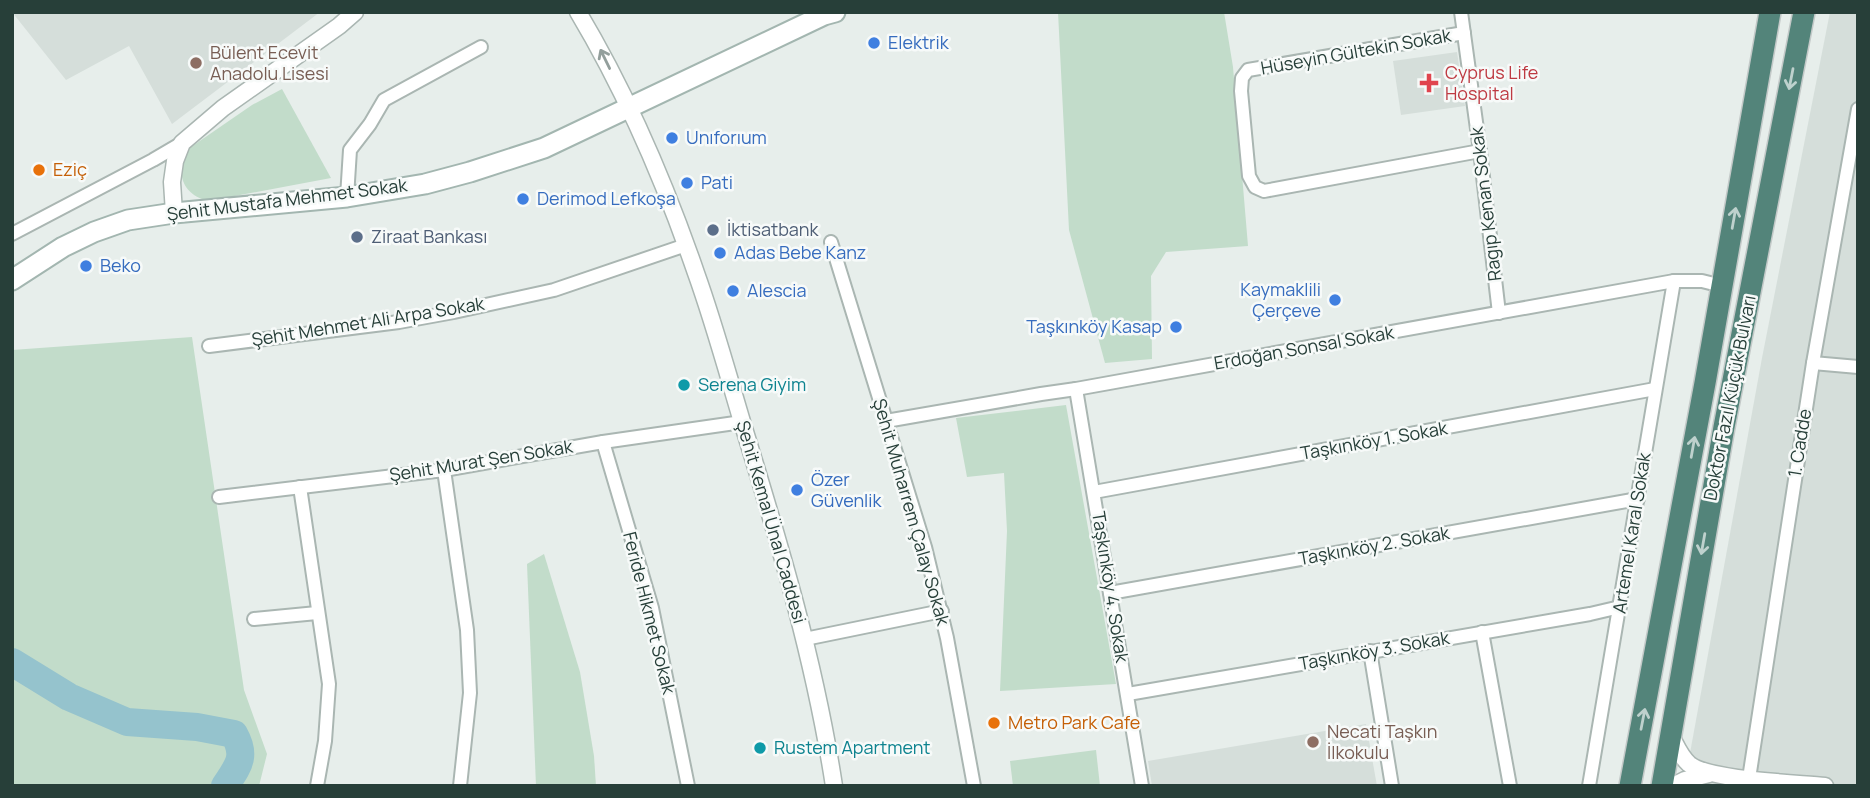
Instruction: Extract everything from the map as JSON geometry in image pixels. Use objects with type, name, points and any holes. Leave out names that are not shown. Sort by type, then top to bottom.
[{"type":"highway","name":"Doktor Fazıl Küçük Bulvarı","points":[[1630,786],[1770,12]]},
{"type":"highway","name":"Doktor Fazıl Küçük Bulvarı","points":[[1662,786],[1724,427],[1804,12]]},
{"type":"main road","name":"Şehit Mustafa Mehmet Sokak","points":[[12,280],[63,247],[128,220],[174,213],[347,197],[425,184],[544,148],[835,12]]},
{"type":"street","points":[[12,234],[182,144],[223,108],[355,12]]},
{"type":"street","name":"Şehit Kemal Ünal Caddesi","points":[[578,12],[600,49],[654,162],[717,337],[786,565],[805,639],[834,786]]},
{"type":"street","name":"Ragıp Kenan Sokak","points":[[1461,12],[1499,313]]},
{"type":"street","name":"Hüseyin Gültekin Sokak","points":[[1464,33],[1248,70],[1242,78],[1241,91],[1249,176],[1255,187],[1264,191],[1480,151]]},
{"type":"street","points":[[347,197],[350,150],[384,100],[481,47]]},
{"type":"street","name":"1. Cadde","points":[[1749,782],[1813,363],[1858,109]]},
{"type":"street","points":[[174,213],[172,182],[175,161],[182,144]]},
{"type":"street","name":"Şehit Muharrem Çalay Sokak","points":[[831,242],[925,547],[942,611],[974,786]]},
{"type":"street","name":"Şehit Mehmet Ali Arpa Sokak","points":[[209,346],[399,322],[454,312],[554,289],[686,245]]},
{"type":"street","name":"Erdoğan Sonsal Sokak","points":[[886,421],[1674,281],[1702,281],[1722,286]]},
{"type":"street","name":"Artemel Karal Sokak","points":[[1589,786],[1674,281]]},
{"type":"street","points":[[1813,363],[1858,367]]},
{"type":"street","name":"Taşkınköy 4. Sokak","points":[[1076,389],[1142,786]]},
{"type":"street","name":"Taşkınköy 1. Sokak","points":[[1094,492],[1655,389]]},
{"type":"street","name":"Şehit Murat Şen Sokak","points":[[219,497],[444,470],[603,442],[742,422]]},
{"type":"street","name":"Feride Hikmet Sokak","points":[[603,442],[652,608],[688,786]]},
{"type":"street","points":[[444,470],[467,643],[470,693],[460,786]]},
{"type":"street","points":[[300,487],[329,684],[325,741],[317,786]]},
{"type":"street","name":"Taşkınköy 2. Sokak","points":[[1110,593],[1638,499]]},
{"type":"street","name":"Taşkınköy 3. Sokak","points":[[1128,694],[1620,607]]},
{"type":"street","points":[[805,639],[942,611]]},
{"type":"street","points":[[254,619],[317,612]]},
{"type":"street","points":[[1482,632],[1510,786]]},
{"type":"street","points":[[1370,651],[1392,786]]},
{"type":"street","points":[[1671,736],[1689,764],[1709,774],[1749,782],[1825,786]]},
{"type":"street","points":[[1673,786],[1685,779],[1709,774]]},
{"type":"shaded area","name":"Bülent Ecevit Anadolu Lisesi","points":[[12,12],[320,12],[172,124],[129,46],[66,80]]},
{"type":"shaded area","points":[[1830,12],[1858,12],[1858,786],[1684,786],[1762,358]]},
{"type":"shaded area","name":"Cyprus Life Hospital","points":[[1457,52],[1465,106],[1401,115],[1393,61]]},
{"type":"shaded area","name":"Necati Taşkın İlkokulu","points":[[1366,724],[1377,786],[1152,786],[1148,761]]},
{"type":"green space","points":[[1058,12],[1224,12],[1233,67],[1248,246],[1166,252],[1151,276],[1152,359],[1105,363],[1069,230]]},
{"type":"green space","points":[[282,89],[331,178],[208,201],[191,193],[183,180],[182,172],[191,147],[252,105]]},
{"type":"green space","points":[[192,337],[244,690],[267,754],[259,786],[12,786],[12,350]]},
{"type":"green space","points":[[1066,405],[1116,684],[1000,691],[1007,531],[1004,473],[967,477],[956,418]]},
{"type":"green space","points":[[544,554],[580,672],[594,756],[596,786],[536,786],[527,564]]},
{"type":"green space","points":[[1096,750],[1100,786],[1013,786],[1010,761]]},
{"type":"waterway","points":[[12,662],[69,697],[127,722],[197,727],[234,734],[240,749],[239,761],[225,786]]},
{"type":"place","name":"Elektrik","points":[[874,43]]},
{"type":"place","name":"Bülent Ecevit Anadolu Lisesi","points":[[196,63]]},
{"type":"place","name":"Cyprus Life Hospital","points":[[1429,83]]},
{"type":"place","name":"Unıforıum","points":[[672,138]]},
{"type":"place","name":"Eziç","points":[[39,170]]},
{"type":"place","name":"Pati","points":[[687,183]]},
{"type":"place","name":"Derimod Lefkoşa","points":[[523,199]]},
{"type":"place","name":"İktisatbank","points":[[713,230]]},
{"type":"place","name":"Ziraat Bankası","points":[[357,237]]},
{"type":"place","name":"Adas Bebe Kanz","points":[[720,253]]},
{"type":"place","name":"Beko","points":[[86,266]]},
{"type":"place","name":"Alescia","points":[[733,291]]},
{"type":"place","name":"Kaymaklili Çerçeve","points":[[1335,300]]},
{"type":"place","name":"Taşkınköy Kasap","points":[[1176,327]]},
{"type":"place","name":"Serena Giyim","points":[[684,385]]},
{"type":"place","name":"Özer Güvenlik","points":[[797,490]]},
{"type":"place","name":"Metro Park Cafe","points":[[994,723]]},
{"type":"place","name":"Necati Taşkın İlkokulu","points":[[1313,742]]},
{"type":"place","name":"Rustem Apartment","points":[[760,748]]}]
